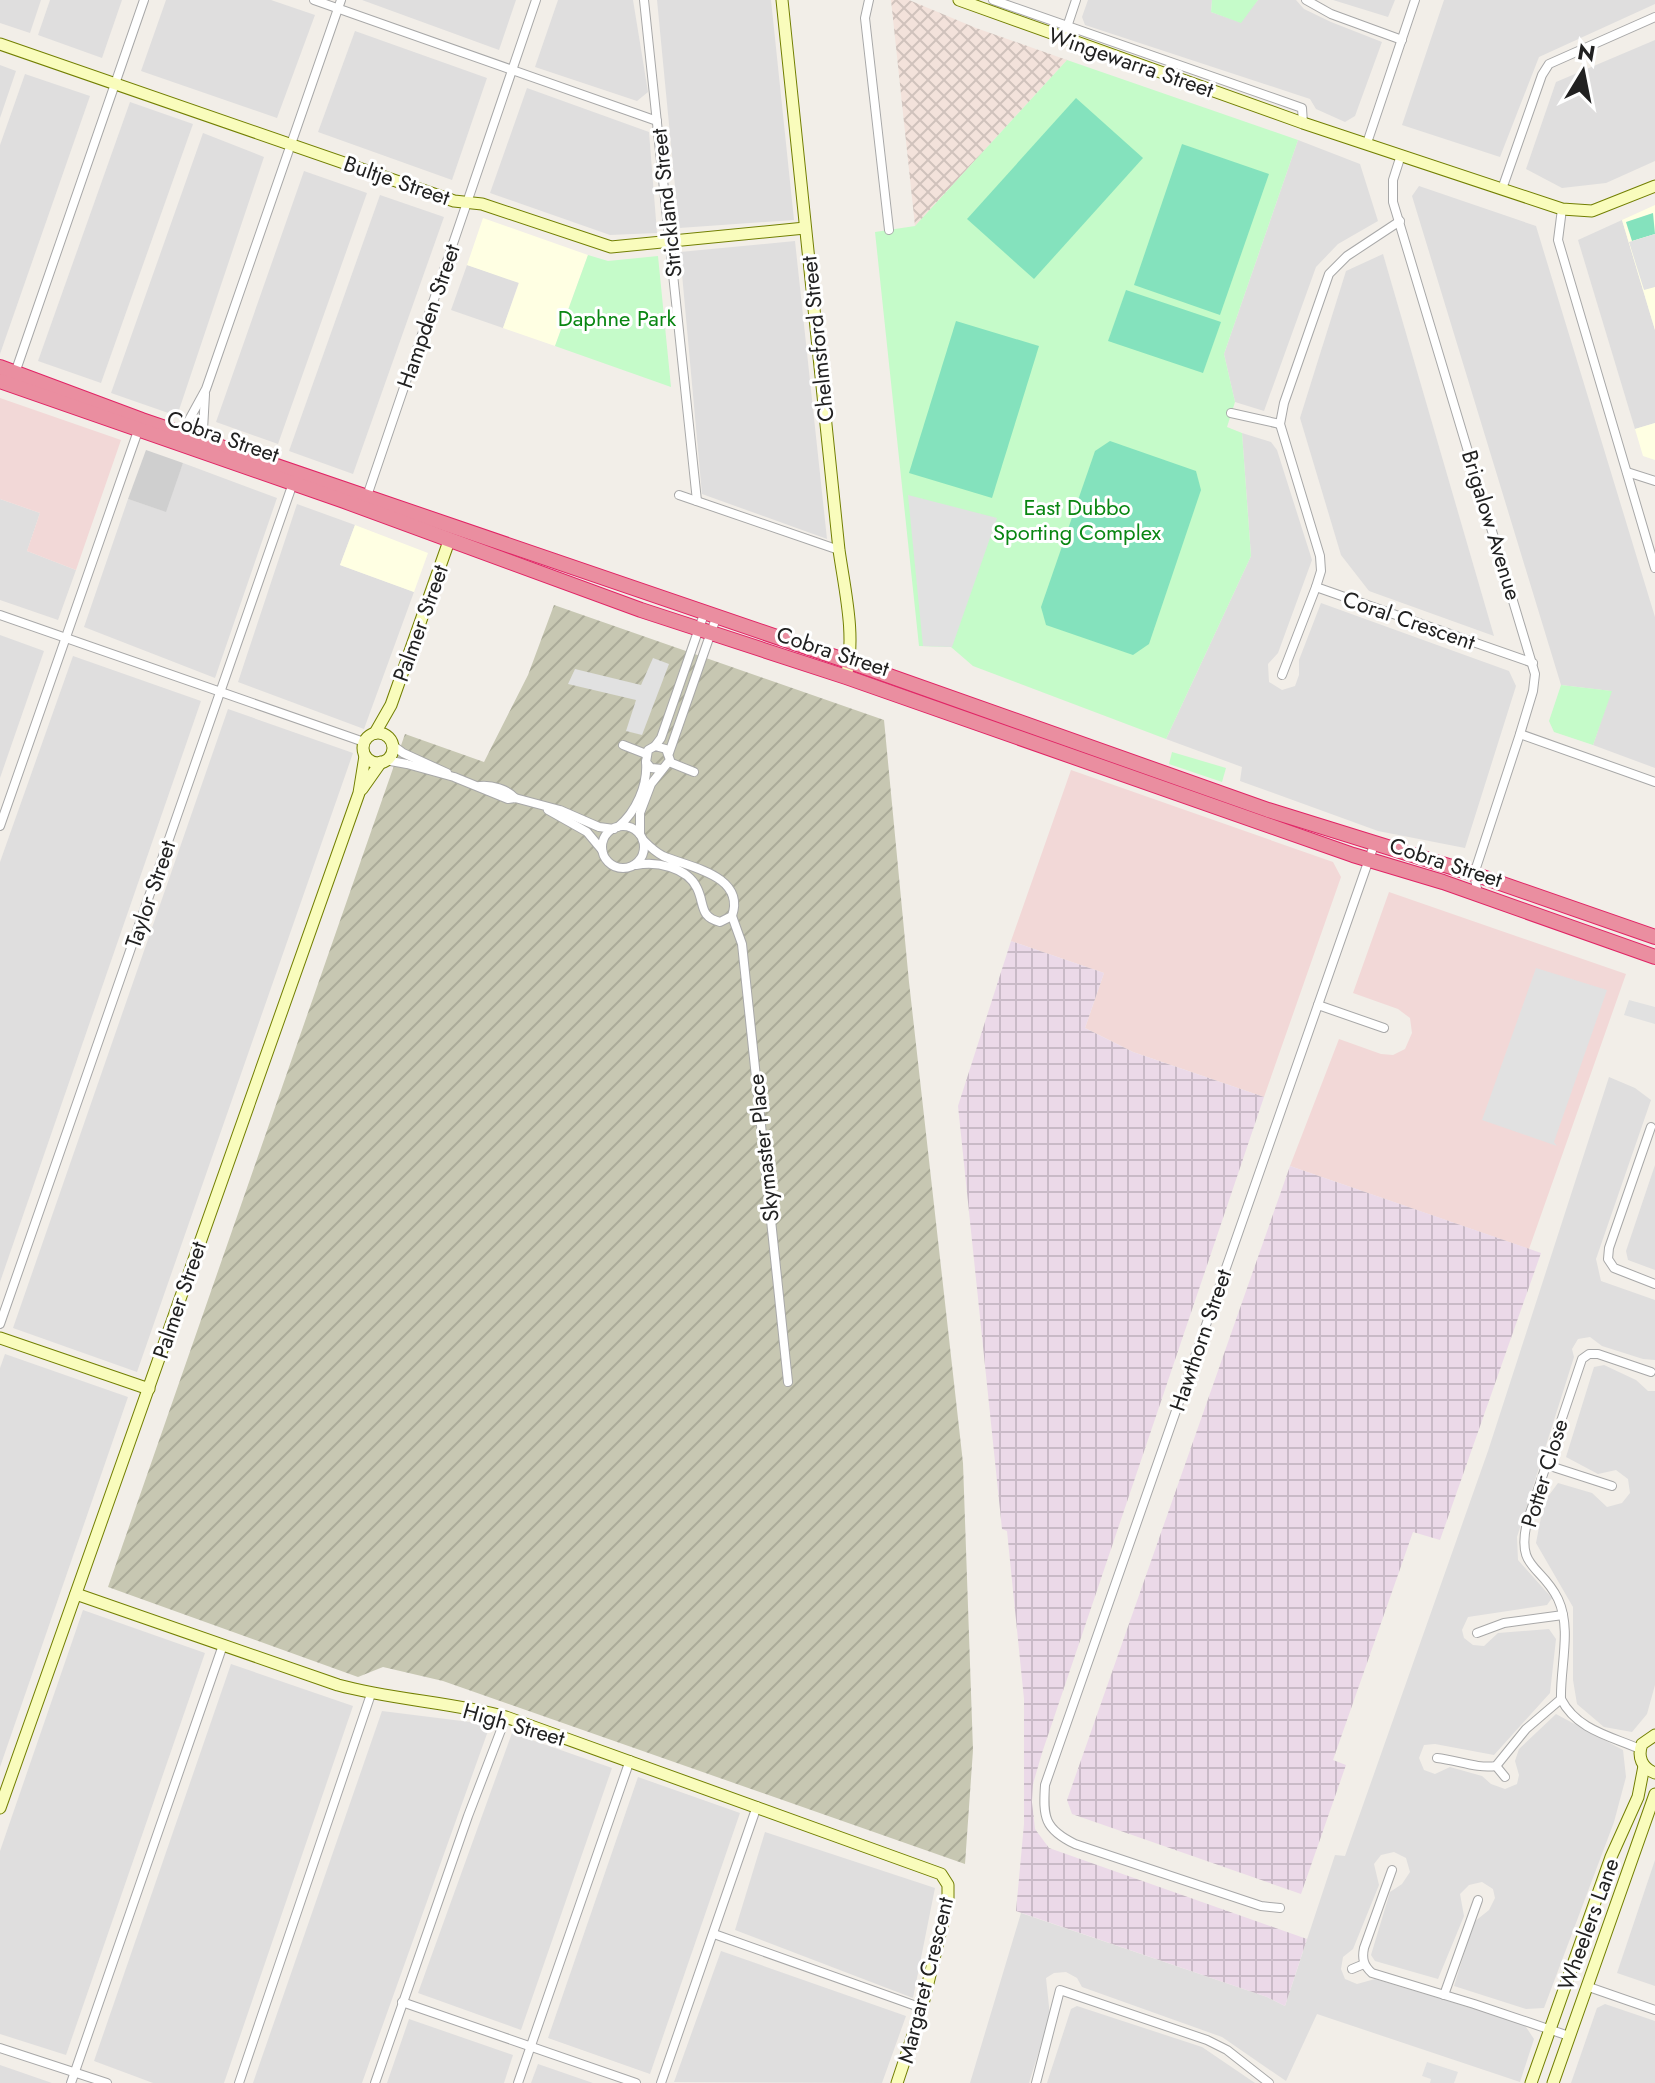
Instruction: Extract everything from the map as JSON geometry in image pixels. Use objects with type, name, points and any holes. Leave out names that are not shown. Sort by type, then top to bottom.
[{"type":"highway","name":"Cobra Street","points":[[0,367],[9,380],[218,452],[293,484],[704,632],[846,677],[1655,957]]},
{"type":"highway","name":"Cobra Street","points":[[140,425],[184,434],[218,452],[281,468],[367,496],[1233,798],[1374,845],[1474,874],[1655,937]]},
{"type":"highway","points":[[344,501],[356,502],[367,496],[372,506],[427,532]]},
{"type":"highway","points":[[422,516],[443,528],[449,541]]},
{"type":"street","points":[[9,380],[144,0]]},
{"type":"street","points":[[314,0],[339,4],[657,121]]},
{"type":"street","name":"Hampden Street","points":[[367,496],[536,0]]},
{"type":"street","name":"Strickland Street","points":[[644,0],[697,501]]},
{"type":"street","name":"Chelmsford Street","points":[[782,0],[850,630],[850,662],[846,677]]},
{"type":"street","points":[[869,0],[865,18],[889,230]]},
{"type":"street","name":"Wingewarra Street","points":[[959,0],[1303,123],[1562,209]]},
{"type":"street","name":"Wingewarra Street","points":[[993,0],[1302,108],[1303,123]]},
{"type":"street","points":[[1064,38],[1076,0]]},
{"type":"street","points":[[1306,0],[1331,14],[1402,40]]},
{"type":"street","points":[[1367,143],[1415,0]]},
{"type":"street","points":[[184,434],[206,389],[339,4]]},
{"type":"street","points":[[1502,189],[1545,69],[1554,61],[1655,17]]},
{"type":"street","name":"Bultje Street","points":[[0,44],[454,201],[482,204],[611,247],[805,228]]},
{"type":"street","name":"Brigalow Avenue","points":[[1401,155],[1393,180],[1393,202],[1535,674],[1520,734],[1474,874],[1478,895]]},
{"type":"street","points":[[1655,186],[1592,211],[1562,209],[1558,240],[1655,568]]},
{"type":"street","points":[[1231,413],[1280,424],[1284,403],[1329,274],[1347,256],[1400,221]]},
{"type":"street","points":[[206,389],[203,430],[218,452]]},
{"type":"street","name":"Coral Crescent","points":[[1280,424],[1320,556],[1321,571],[1316,587],[1533,663]]},
{"type":"street","points":[[0,826],[140,425]]},
{"type":"street","points":[[281,468],[291,476],[293,484]]},
{"type":"street","points":[[1627,472],[1655,481]]},
{"type":"street","name":"Taylor Street","points":[[0,1324],[293,484]]},
{"type":"street","points":[[679,495],[839,550]]},
{"type":"street","name":"Palmer Street","points":[[375,733],[391,705],[449,541]]},
{"type":"street","points":[[1282,675],[1316,587]]},
{"type":"street","points":[[0,615],[364,742]]},
{"type":"street","points":[[602,850],[605,837],[636,805],[647,773],[646,758],[661,738],[710,616]]},
{"type":"street","points":[[636,865],[644,854],[642,807],[651,784],[667,761],[704,632]]},
{"type":"street","name":"Palmer Street","points":[[390,740],[391,705]]},
{"type":"street","points":[[364,742],[375,733],[390,740],[409,756],[454,777]]},
{"type":"street","points":[[1520,734],[1655,782]]},
{"type":"street","points":[[383,761],[390,755],[390,740]]},
{"type":"street","points":[[364,742],[365,756],[373,762],[399,762],[454,777],[480,786],[486,792],[560,810],[599,827],[629,827],[641,837]]},
{"type":"street","points":[[623,745],[646,758],[651,768],[667,761],[694,772]]},
{"type":"street","points":[[655,746],[663,747],[667,761]]},
{"type":"street","name":"Palmer Street","points":[[0,1808],[149,1389],[210,1207],[359,793],[365,756]]},
{"type":"street","name":"Palmer Street","points":[[359,793],[383,761]]},
{"type":"street","points":[[544,807],[587,832],[612,865],[624,868],[653,863],[680,872],[696,886],[701,907],[708,917],[720,922],[732,916]]},
{"type":"street","name":"Skymaster Place","points":[[641,837],[661,855],[714,876],[732,897],[732,916],[742,944],[788,1382]]},
{"type":"street","name":"Hawthorn Street","points":[[1280,1908],[1261,1906],[1056,1835],[1045,1814],[1045,1785],[1374,845]]},
{"type":"street","points":[[1318,1005],[1384,1028]]},
{"type":"street","points":[[1651,1127],[1609,1248],[1608,1259],[1614,1268],[1655,1284]]},
{"type":"street","points":[[0,1338],[149,1389]]},
{"type":"street","name":"Potter Close","points":[[1561,1699],[1563,1615],[1552,1589],[1525,1555],[1527,1522],[1582,1359],[1589,1354],[1598,1354],[1651,1372]]},
{"type":"street","points":[[1547,1465],[1612,1486]]},
{"type":"street","name":"High Street","points":[[76,1594],[371,1694],[506,1717],[934,1870],[945,1878]]},
{"type":"street","points":[[1477,1633],[1504,1623],[1563,1615]]},
{"type":"street","points":[[71,2083],[223,1645]]},
{"type":"street","points":[[239,2083],[371,1694]]},
{"type":"street","points":[[1496,1766],[1526,1729],[1561,1699],[1576,1720],[1588,1728],[1640,1749]]},
{"type":"street","points":[[375,2083],[468,1816],[506,1717]]},
{"type":"street","points":[[1640,1749],[1654,1734]]},
{"type":"street","points":[[1640,1749],[1644,1766],[1655,1773]]},
{"type":"street","points":[[1437,1758],[1478,1766],[1496,1766]]},
{"type":"street","points":[[518,2083],[630,1760]]},
{"type":"street","points":[[1496,1766],[1505,1777]]},
{"type":"street","name":"Wheelers Lane","points":[[1531,2083],[1616,1845],[1638,1797],[1644,1766]]},
{"type":"street","name":"Wheelers Lane","points":[[1553,2083],[1655,1794]]},
{"type":"street","points":[[661,2083],[757,1806]]},
{"type":"street","points":[[1392,1870],[1364,1948],[1364,1964],[1372,1973],[1569,2036]]},
{"type":"street","name":"Margaret Crescent","points":[[897,2083],[922,2008],[948,1901],[945,1878]]},
{"type":"street","points":[[1444,1995],[1478,1900]]},
{"type":"street","points":[[714,1934],[922,2008]]},
{"type":"street","points":[[1352,1969],[1364,1964]]},
{"type":"street","points":[[1586,1986],[1655,2010]]},
{"type":"street","points":[[1036,2083],[1060,1990],[1207,2040],[1227,2050],[1269,2083]]},
{"type":"street","points":[[402,2002],[636,2083]]},
{"type":"street","points":[[0,2048],[107,2083]]},
{"type":"shaded area","points":[[0,0],[41,0],[30,33],[0,23]]},
{"type":"shaded area","points":[[50,0],[122,0],[102,58],[38,35]]},
{"type":"shaded area","points":[[166,0],[271,0],[315,15],[277,118],[141,71]]},
{"type":"shaded area","points":[[362,0],[516,0],[499,50]]},
{"type":"shaded area","points":[[558,0],[633,0],[648,92],[637,101],[535,67]]},
{"type":"shaded area","points":[[657,0],[771,0],[794,220],[679,228]]},
{"type":"shaded area","points":[[891,0],[909,0],[1067,60],[915,226]]},
{"type":"shaded area","points":[[1088,0],[1212,0],[1211,12],[1240,22],[1258,0],[1296,0],[1304,9],[1382,42],[1355,116],[1345,122],[1316,109],[1310,99],[1085,25],[1082,17]]},
{"type":"shaded area","points":[[1333,0],[1395,0],[1388,17]]},
{"type":"shaded area","points":[[1444,0],[1655,0],[1655,4],[1539,57],[1500,157],[1402,125]]},
{"type":"shaded area","points":[[355,31],[487,78],[452,180],[318,132]]},
{"type":"shaded area","points":[[1655,40],[1655,161],[1606,183],[1562,188],[1526,169],[1556,82]]},
{"type":"shaded area","points":[[0,65],[16,71],[0,118]]},
{"type":"shaded area","points":[[25,74],[90,96],[0,354],[0,145]]},
{"type":"shaded area","points":[[527,88],[649,132],[657,233],[610,235],[490,193]]},
{"type":"shaded area","points":[[130,102],[193,124],[101,383],[38,361]]},
{"type":"shaded area","points":[[203,133],[264,157],[177,416],[111,393]]},
{"type":"shaded area","points":[[1298,140],[1360,164],[1378,221],[1338,244],[1316,267],[1264,411],[1235,402],[1224,354]]},
{"type":"shaded area","points":[[304,171],[367,193],[278,444],[216,422]]},
{"type":"shaded area","points":[[1419,186],[1536,226],[1655,617],[1655,768],[1593,745],[1611,691],[1561,685],[1412,196]]},
{"type":"shaded area","points":[[380,195],[444,217],[353,474],[289,451]]},
{"type":"shaded area","points":[[1655,205],[1655,330],[1622,220]]},
{"type":"shaded area","points":[[483,218],[588,255],[555,346],[503,328],[519,283],[467,265]]},
{"type":"shaded area","points":[[1622,220],[1655,330],[1655,423],[1635,429],[1578,240]]},
{"type":"shaded area","points":[[1655,234],[1655,287],[1644,290],[1629,242]]},
{"type":"shaded area","points":[[795,241],[827,539],[702,494],[680,252]]},
{"type":"shaded area","points":[[1383,254],[1494,636],[1369,591],[1341,555],[1300,418],[1346,271]]},
{"type":"shaded area","points":[[467,265],[519,282],[503,328],[451,310]]},
{"type":"shaded area","points":[[0,398],[121,440],[76,570],[27,551],[40,513],[0,499]]},
{"type":"shaded area","points":[[1655,423],[1655,460],[1643,456],[1635,429]]},
{"type":"shaded area","points":[[1242,433],[1271,442],[1277,450],[1312,560],[1278,653],[1268,664],[1269,682],[1282,690],[1295,686],[1299,660],[1321,603],[1509,671],[1516,686],[1465,848],[1378,831],[1240,781],[1242,767],[1166,739],[1251,556]]},
{"type":"shaded area","points":[[146,450],[183,463],[166,512],[128,499]]},
{"type":"shaded area","points":[[183,463],[277,498],[215,678],[84,627],[128,499],[164,511]]},
{"type":"shaded area","points":[[908,495],[997,518],[952,647],[923,646]]},
{"type":"shaded area","points":[[0,499],[40,513],[27,551],[76,570],[58,620],[0,600]]},
{"type":"shaded area","points":[[297,504],[355,525],[340,565],[414,592],[364,729],[238,682]]},
{"type":"shaded area","points":[[355,525],[428,553],[414,592],[340,565]]},
{"type":"shaded area","points":[[554,605],[884,720],[909,982],[963,1463],[973,1750],[965,1864],[443,1681],[383,1667],[358,1677],[108,1587],[405,734],[484,762],[528,675]]},
{"type":"shaded area","points":[[0,635],[44,651],[0,778]]},
{"type":"shaded area","points":[[73,656],[201,701],[0,1282],[0,862]]},
{"type":"shaded area","points":[[653,658],[669,664],[642,735],[626,731],[636,700],[568,684],[575,669],[641,685]]},
{"type":"shaded area","points":[[228,709],[353,753],[137,1372],[13,1328]]},
{"type":"shaded area","points":[[1071,770],[1333,862],[1341,877],[1264,1097],[1133,1052],[1085,1028],[1104,973],[1011,941]]},
{"type":"shaded area","points":[[1389,892],[1626,974],[1529,1249],[1290,1166],[1339,1039],[1381,1054],[1393,1055],[1405,1049],[1412,1033],[1410,1018],[1398,1009],[1353,993]]},
{"type":"shaded area","points":[[1011,941],[1104,973],[1085,1028],[1133,1052],[1264,1097],[1042,1753],[1033,1784],[1032,1802],[1035,1829],[1049,1848],[1307,1939],[1285,2006],[1267,1997],[1016,1911],[1024,1824],[1024,1699],[1007,1531],[1002,1529],[958,1106]]},
{"type":"shaded area","points":[[1536,968],[1607,990],[1554,1142],[1557,1146],[1482,1120]]},
{"type":"shaded area","points":[[1629,1000],[1655,1007],[1655,1024],[1624,1015]]},
{"type":"shaded area","points":[[1609,1077],[1635,1088],[1651,1100],[1596,1259],[1601,1281],[1655,1300],[1655,1360],[1602,1346],[1590,1337],[1578,1339],[1572,1349],[1574,1357],[1517,1537],[1518,1560],[1552,1598],[1547,1605],[1468,1617],[1462,1630],[1464,1638],[1473,1645],[1484,1646],[1498,1633],[1549,1629],[1556,1639],[1550,1693],[1494,1755],[1435,1744],[1424,1745],[1419,1758],[1424,1770],[1435,1774],[1450,1767],[1482,1776],[1491,1784],[1505,1789],[1517,1784],[1519,1775],[1515,1761],[1519,1749],[1556,1714],[1623,1750],[1626,1777],[1614,1822],[1544,2008],[1526,2009],[1454,1986],[1474,1922],[1489,1910],[1495,1898],[1493,1889],[1482,1882],[1469,1885],[1460,1894],[1464,1916],[1438,1979],[1375,1961],[1371,1955],[1390,1892],[1402,1884],[1410,1872],[1406,1858],[1394,1852],[1381,1855],[1374,1864],[1379,1885],[1353,1949],[1343,1957],[1341,1969],[1345,1979],[1357,1984],[1375,1979],[1524,2024],[1534,2039],[1520,2082],[1317,2014],[1286,2081],[1222,2037],[1082,1987],[1077,1978],[1066,1972],[1054,1973],[1046,1978],[1050,2016],[1029,2083],[970,2083],[1021,1913],[1267,1997],[1285,2006],[1335,1855],[1345,1856],[1488,1451]]},
{"type":"shaded area","points":[[1655,1165],[1655,1270],[1628,1260],[1626,1251]]},
{"type":"shaded area","points":[[1290,1166],[1541,1253],[1440,1540],[1413,1532],[1333,1760],[1346,1765],[1301,1894],[1072,1814],[1067,1800]]},
{"type":"shaded area","points":[[5,1354],[128,1397],[0,1767],[0,1368]]},
{"type":"shaded area","points":[[1604,1365],[1636,1380],[1648,1391],[1655,1391],[1655,1685],[1647,1714],[1632,1732],[1604,1727],[1577,1704],[1573,1680],[1573,1607],[1536,1543],[1544,1502],[1558,1483],[1592,1493],[1607,1507],[1622,1503],[1630,1493],[1628,1479],[1616,1470],[1598,1474],[1566,1457],[1594,1367]]},
{"type":"shaded area","points":[[83,1610],[205,1653],[66,2055],[0,2034],[0,1851]]},
{"type":"shaded area","points":[[231,1664],[353,1706],[224,2083],[153,2083],[94,2061]]},
{"type":"shaded area","points":[[382,1711],[486,1724],[488,1731],[362,2083],[253,2083]]},
{"type":"shaded area","points":[[512,1733],[612,1768],[521,2030],[418,1993]]},
{"type":"shaded area","points":[[638,1777],[740,1813],[650,2074],[548,2038]]},
{"type":"shaded area","points":[[765,1832],[935,1888],[913,1998],[735,1930]]},
{"type":"shaded area","points":[[1655,1860],[1655,1986],[1617,1973]]},
{"type":"shaded area","points":[[721,1951],[906,2016],[882,2083],[674,2082]]},
{"type":"shaded area","points":[[1605,2004],[1655,2021],[1655,2083],[1571,2083],[1597,2008]]},
{"type":"shaded area","points":[[1077,2006],[1202,2047],[1255,2083],[1047,2083],[1071,2009]]},
{"type":"shaded area","points":[[409,2019],[513,2055],[504,2083],[387,2083]]},
{"type":"shaded area","points":[[1427,2062],[1458,2072],[1454,2083],[1430,2083],[1431,2079],[1422,2076]]},
{"type":"shaded area","points":[[538,2064],[593,2083],[531,2083]]},
{"type":"shaded area","points":[[0,2065],[52,2083],[0,2083]]},
{"type":"green space","points":[[1212,0],[1258,0],[1241,23],[1211,12]]},
{"type":"green space","name":"East Dubbo Sporting Complex","points":[[1067,60],[1298,140],[1224,354],[1235,402],[1227,427],[1242,433],[1251,556],[1166,739],[973,666],[951,647],[919,646],[875,232],[915,226]]},
{"type":"green space","points":[[1076,98],[1143,158],[1034,279],[967,219]]},
{"type":"green space","points":[[1182,144],[1269,174],[1220,315],[1134,285]]},
{"type":"green space","points":[[1653,213],[1655,234],[1632,241],[1626,222]]},
{"type":"green space","name":"Daphne Park","points":[[588,255],[608,261],[658,256],[671,387],[555,346]]},
{"type":"green space","points":[[1126,290],[1221,322],[1203,373],[1108,341]]},
{"type":"green space","points":[[956,321],[1039,346],[992,498],[909,473]]},
{"type":"green space","points":[[1110,441],[1196,471],[1201,490],[1149,644],[1133,655],[1046,625],[1041,607],[1095,451]]},
{"type":"green space","points":[[1561,685],[1612,691],[1593,745],[1554,732],[1549,721]]},
{"type":"green space","points":[[1172,752],[1226,768],[1222,782],[1169,764]]}]
